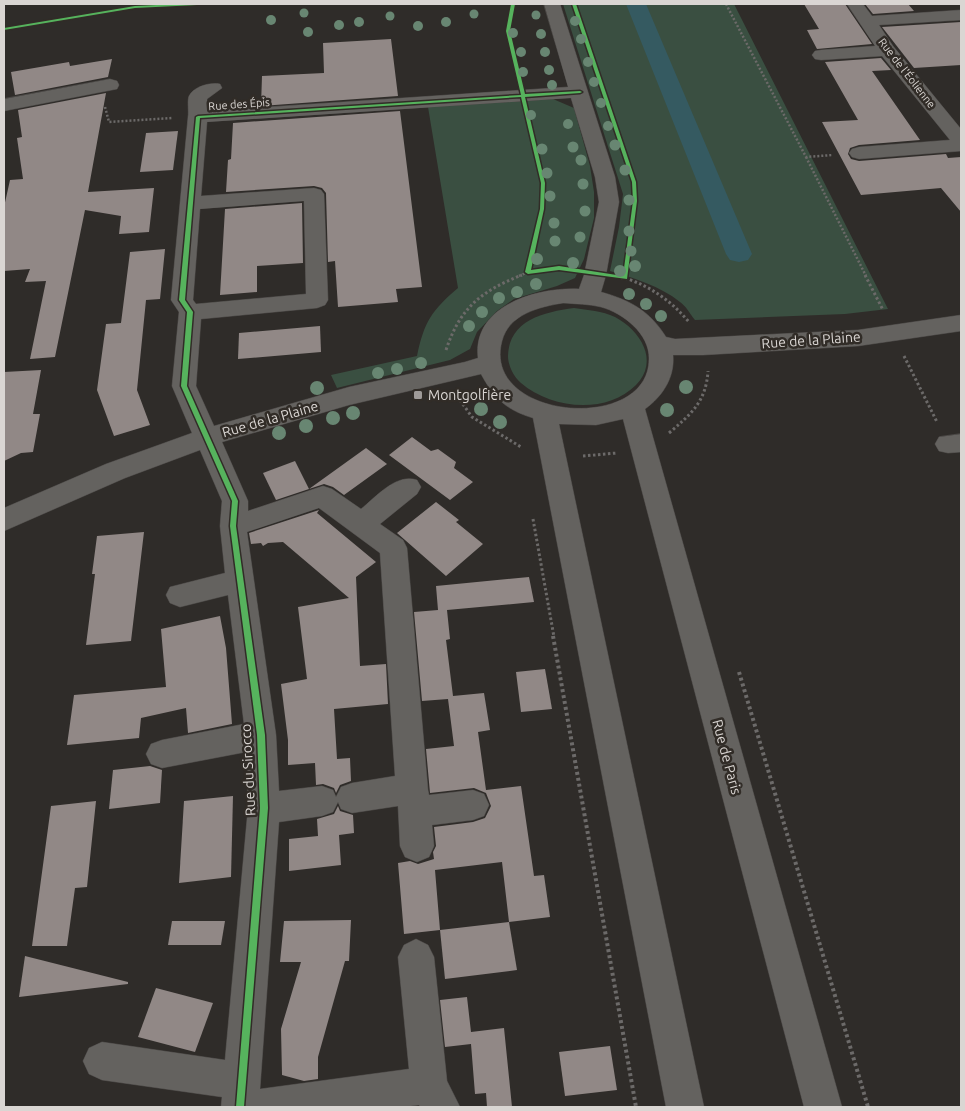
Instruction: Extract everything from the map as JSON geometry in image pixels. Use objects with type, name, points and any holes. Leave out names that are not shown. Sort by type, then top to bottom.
[{"type":"street","points":[[552,4],[605,176],[609,202],[595,275],[588,296]]},
{"type":"street","name":"Rue de l'Éolienne","points":[[855,4],[887,50],[961,141]]},
{"type":"street","points":[[867,21],[961,15]]},
{"type":"street","points":[[821,55],[887,50]]},
{"type":"street","points":[[4,105],[110,85]]},
{"type":"street","name":"Rue des Épis","points":[[208,437],[184,386],[190,312],[182,300],[198,117],[198,97],[213,88]]},
{"type":"street","name":"Rue des Épis","points":[[198,117],[580,92]]},
{"type":"street","points":[[859,153],[961,145]]},
{"type":"street","points":[[190,312],[317,300],[314,194],[191,203]]},
{"type":"street","points":[[563,296],[588,296],[613,303],[634,313],[650,328],[660,344],[664,364],[657,383],[646,396],[632,406],[598,417],[571,418],[544,413],[522,404],[504,391],[492,375],[488,363],[489,339],[500,322],[516,309],[547,298],[563,296]]},
{"type":"street","name":"Rue de la Plaine","points":[[660,344],[675,347],[703,347],[858,338],[961,323]]},
{"type":"street","name":"Rue de la Plaine","points":[[4,520],[47,499],[127,466],[208,437],[339,399],[468,370],[488,363]]},
{"type":"street","name":"Rue de Paris","points":[[632,406],[823,1107]]},
{"type":"street","points":[[544,413],[685,1107]]},
{"type":"street","name":"Rue du Sirocco","points":[[208,437],[236,501],[233,526],[261,735],[264,808],[248,1099]]},
{"type":"street","points":[[361,524],[408,487]]},
{"type":"street","points":[[233,526],[323,496],[393,548],[417,846]]},
{"type":"street","points":[[180,595],[240,581]]},
{"type":"street","points":[[162,754],[261,735]]},
{"type":"street","name":"Rue du Sirocco","points":[[264,808],[337,800],[413,801],[473,805]]},
{"type":"street","points":[[102,1062],[248,1099],[435,1096],[416,956]]},
{"type":"path","points":[[513,4],[508,31],[543,183],[542,209],[528,272],[560,268],[595,275]]},
{"type":"path","points":[[726,4],[885,314]]},
{"type":"path","points":[[109,122],[198,117]]},
{"type":"path","points":[[806,157],[859,153]]},
{"type":"path","points":[[903,354],[955,443]]},
{"type":"path","points":[[455,394],[472,417],[498,435],[521,446],[522,456]]},
{"type":"path","points":[[668,434],[671,443]]},
{"type":"path","points":[[533,515],[636,1107]]},
{"type":"path","points":[[738,671],[868,1107]]},
{"type":"green space","points":[[563,4],[734,4],[888,309],[845,314],[695,320],[682,304],[664,291],[610,271],[619,227],[623,194]]},
{"type":"green space","points":[[553,99],[574,108],[590,166],[594,192],[594,218],[584,259],[575,278],[557,286],[514,299],[497,311],[477,332],[470,349],[450,360],[337,388],[331,375],[417,356],[426,325],[430,318],[435,310],[458,288],[428,107]]},
{"type":"green space","points":[[574,308],[600,312],[615,317],[639,338],[644,347],[646,366],[643,376],[624,395],[610,401],[594,404],[563,403],[533,392],[521,383],[514,374],[510,367],[508,356],[510,344],[521,326],[540,315]]},
{"type":"building","points":[[804,4],[845,4],[872,44],[817,49],[807,30],[819,29]]},
{"type":"building","points":[[865,4],[908,4],[914,11],[873,14]]},
{"type":"building","points":[[961,22],[961,65],[914,68],[882,27]]},
{"type":"building","points":[[391,39],[398,96],[261,106],[262,76],[324,73],[323,43]]},
{"type":"building","points":[[881,58],[891,70],[872,71],[920,140],[859,145],[850,148],[848,154],[851,159],[859,161],[946,154],[948,158],[961,157],[961,212],[941,188],[861,195],[822,122],[858,120],[825,62]]},
{"type":"building","points":[[112,59],[108,77],[15,95],[11,72],[69,62],[70,66]]},
{"type":"building","points":[[106,93],[88,192],[154,188],[149,232],[119,234],[121,216],[85,210],[55,357],[30,359],[46,281],[25,282],[30,269],[4,271],[4,207],[10,180],[23,179],[17,138],[22,137],[18,110]]},
{"type":"building","points":[[400,111],[422,287],[396,289],[398,302],[338,307],[335,261],[328,262],[326,193],[322,188],[314,186],[226,192],[228,160],[231,159],[233,123]]},
{"type":"building","points":[[178,131],[173,170],[140,172],[146,133]]},
{"type":"building","points":[[302,203],[303,263],[257,266],[257,292],[220,295],[225,209]]},
{"type":"building","points":[[165,249],[160,299],[146,300],[137,390],[150,425],[114,436],[97,390],[106,324],[121,323],[130,252]]},
{"type":"building","points":[[320,326],[321,352],[238,359],[239,333]]},
{"type":"building","points":[[41,370],[33,414],[40,414],[33,452],[21,453],[4,461],[4,372]]},
{"type":"building","points":[[412,437],[431,451],[438,449],[456,462],[454,468],[473,482],[450,500],[389,455]]},
{"type":"building","points":[[366,448],[387,464],[344,495],[333,487],[324,484],[309,489]]},
{"type":"building","points":[[295,461],[309,489],[276,500],[263,473]]},
{"type":"building","points":[[436,502],[459,520],[456,522],[483,544],[446,576],[397,533]]},
{"type":"building","points":[[319,510],[317,513],[376,562],[356,577],[360,666],[386,664],[388,704],[334,709],[337,759],[350,758],[351,781],[340,785],[336,793],[334,788],[323,784],[316,785],[315,763],[288,765],[288,740],[281,684],[307,679],[298,607],[349,598],[283,542],[268,543],[263,546],[261,543],[251,544],[249,533]]},
{"type":"building","points":[[144,532],[131,641],[86,645],[95,574],[92,574],[97,536]]},
{"type":"building","points":[[529,577],[534,602],[447,610],[450,639],[446,640],[453,696],[484,693],[490,730],[478,732],[486,790],[521,786],[534,876],[544,875],[550,917],[509,922],[502,862],[435,870],[440,930],[404,934],[398,863],[410,861],[418,864],[434,859],[433,852],[436,846],[434,827],[473,822],[485,818],[491,806],[486,793],[474,788],[430,793],[426,749],[454,746],[448,699],[422,701],[414,612],[438,610],[436,586]]},
{"type":"building","points":[[220,616],[226,648],[232,724],[188,733],[186,708],[141,718],[139,738],[67,745],[74,695],[166,687],[161,629]]},
{"type":"building","points":[[545,669],[552,709],[521,712],[516,672]]},
{"type":"building","points":[[150,766],[162,770],[160,803],[109,809],[113,770]]},
{"type":"building","points":[[233,796],[231,877],[179,883],[184,801]]},
{"type":"building","points":[[96,801],[87,887],[75,888],[67,946],[32,946],[51,806]]},
{"type":"building","points":[[338,806],[340,811],[353,815],[354,833],[339,835],[341,865],[289,871],[289,839],[318,836],[317,819],[334,814]]},
{"type":"building","points":[[351,920],[349,961],[345,961],[318,1057],[318,1079],[304,1081],[282,1075],[281,1029],[301,962],[280,962],[284,921]]},
{"type":"building","points":[[172,921],[225,921],[221,945],[168,945]]},
{"type":"building","points":[[509,922],[517,970],[445,979],[440,930]]},
{"type":"building","points":[[25,956],[128,982],[128,984],[19,997]]},
{"type":"building","points":[[156,988],[213,1003],[195,1052],[138,1037]]},
{"type":"building","points":[[467,997],[471,1032],[504,1028],[512,1107],[487,1107],[486,1093],[475,1094],[471,1044],[445,1047],[440,1000]]},
{"type":"building","points":[[610,1046],[617,1090],[565,1096],[559,1052]]},
{"type":"waterway","points":[[636,4],[739,254]]},
{"type":"cycle path","points":[[4,29],[135,7],[197,4]]},
{"type":"cycle path","points":[[513,4],[508,31],[543,183],[542,209],[528,272],[559,268],[625,278],[635,201],[634,182],[574,4]]},
{"type":"cycle path","points":[[240,1107],[264,808],[261,735],[233,526],[235,501],[184,386],[190,312],[182,300],[198,117],[580,92]]},
{"type":"place","name":"Montgolfière","points":[[418,395]]}]
